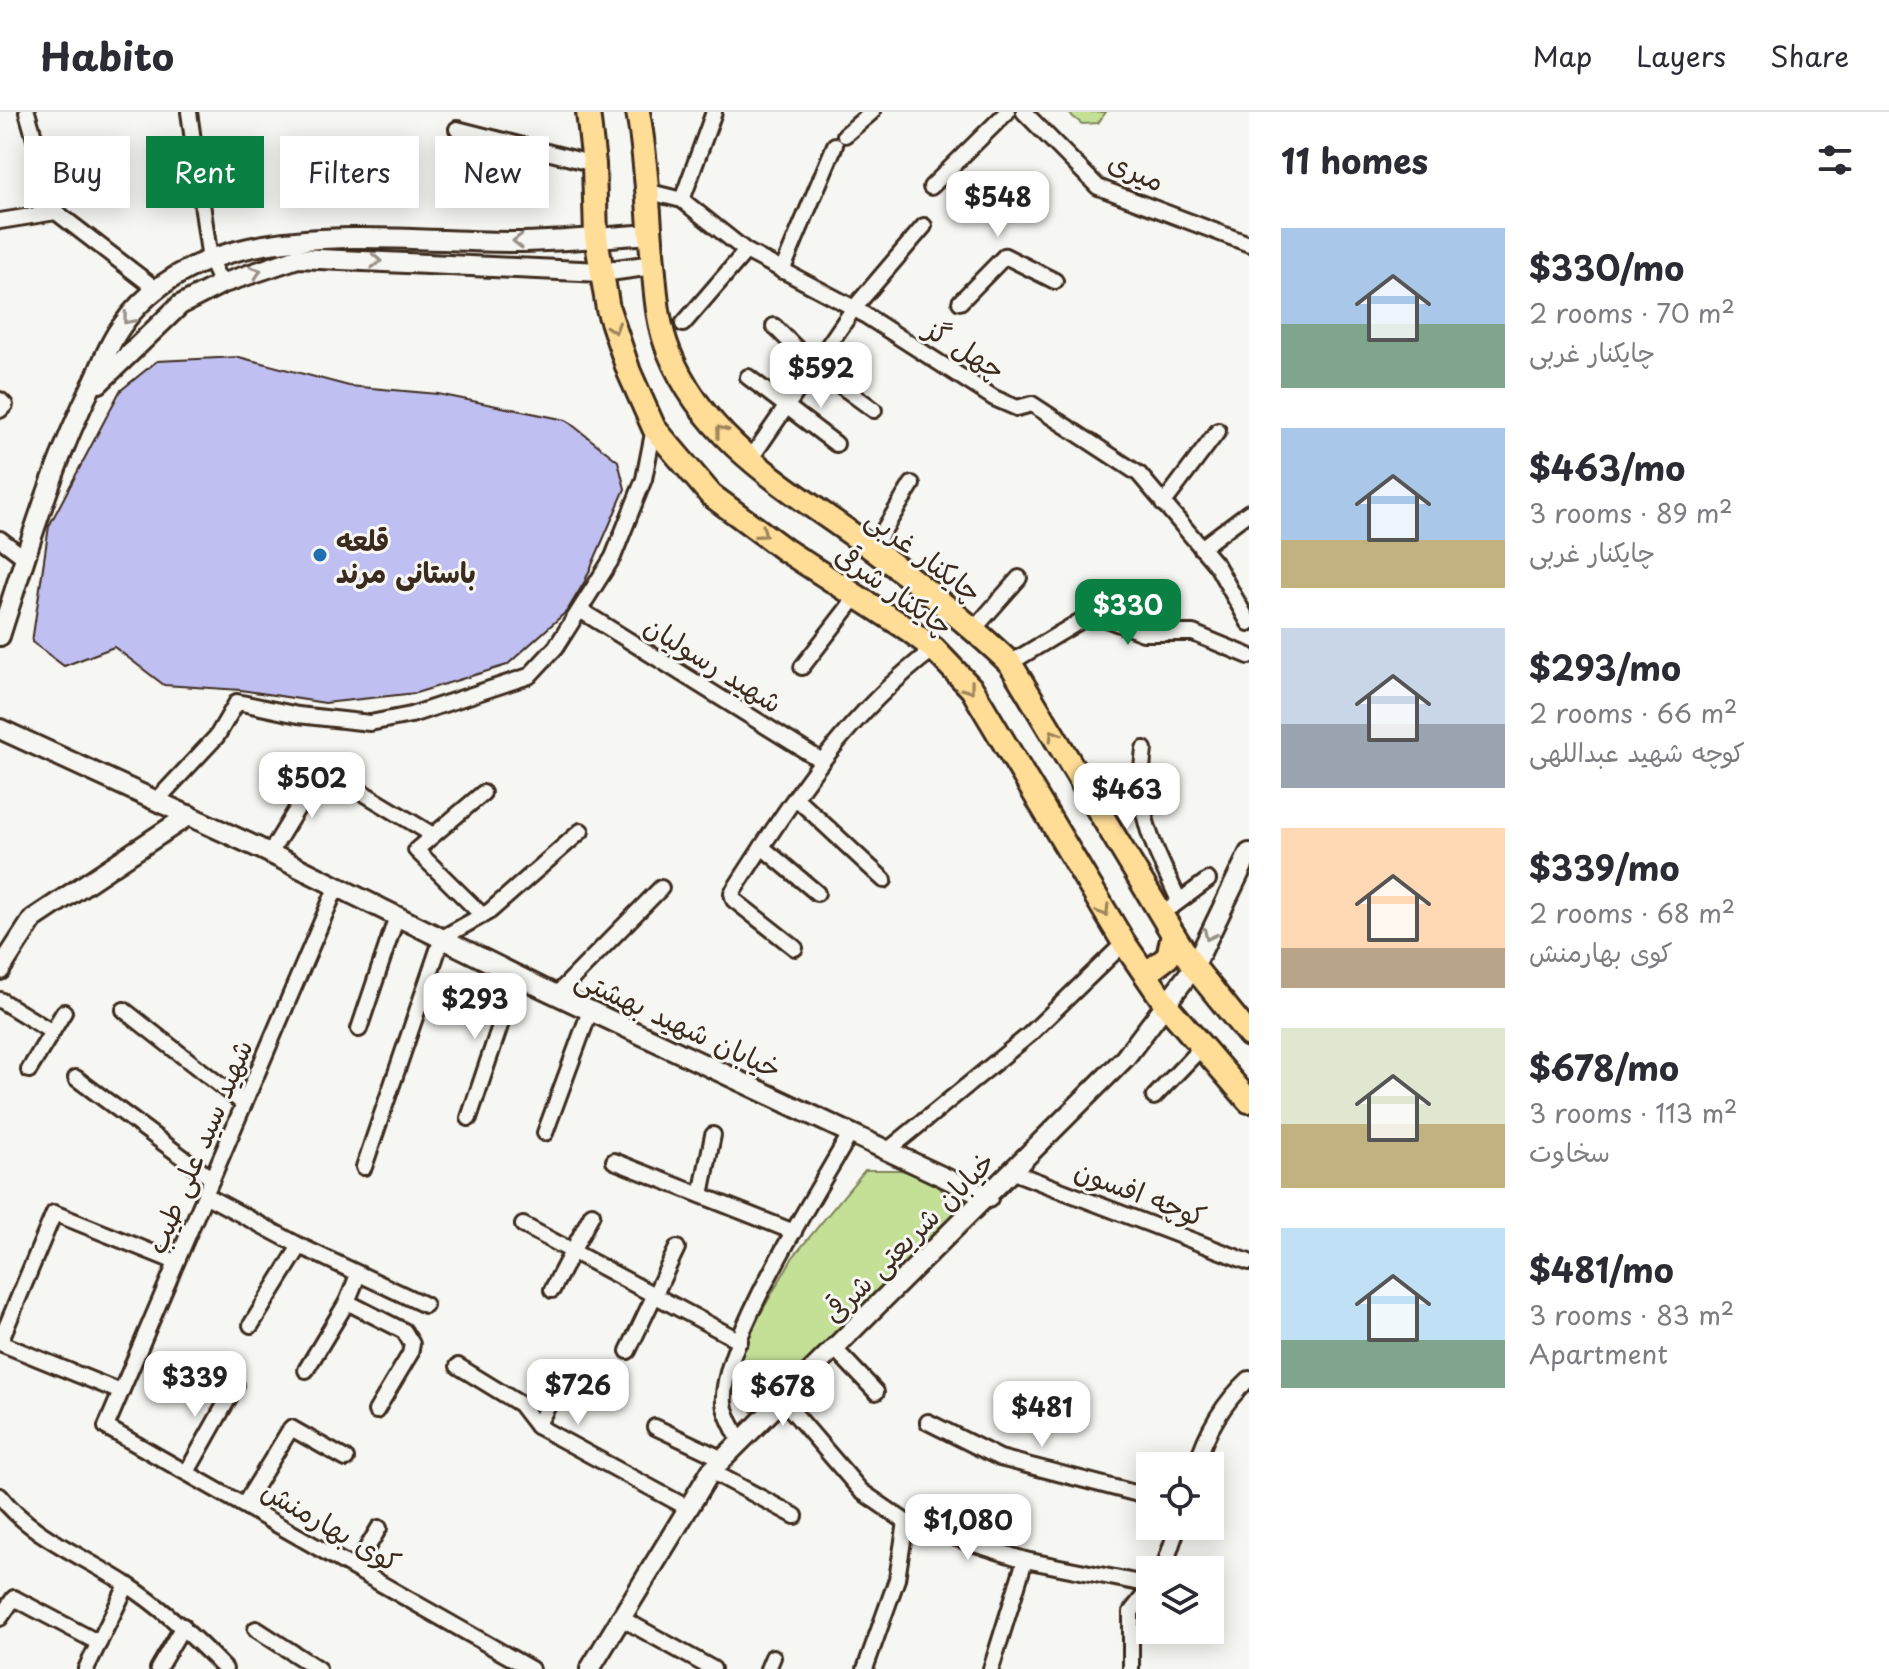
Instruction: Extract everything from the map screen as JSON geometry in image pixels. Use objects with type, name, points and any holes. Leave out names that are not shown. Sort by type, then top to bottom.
[{"type":"main road","name":"چایکنار شرقی","points":[[588,112],[594,164],[596,237],[608,309],[629,372],[654,428],[711,495],[934,649],[972,689],[1124,943],[1167,1006],[1249,1101]]},
{"type":"main road","name":"چایکنار غربی","points":[[638,112],[657,312],[669,352],[688,390],[749,461],[816,513],[872,549],[974,629],[1010,663],[1171,917],[1194,967],[1249,1035]]},
{"type":"main road","points":[[1142,969],[1152,969],[1168,957],[1171,917]]},
{"type":"street","points":[[27,112],[56,212],[156,289]]},
{"type":"street","points":[[189,112],[210,260],[221,284]]},
{"type":"street","points":[[682,200],[714,112]]},
{"type":"street","points":[[782,271],[840,140],[872,112]]},
{"type":"street","points":[[931,187],[1007,112]]},
{"type":"street","name":"میری","points":[[1024,112],[1098,187],[1249,244]]},
{"type":"street","points":[[457,129],[594,164]]},
{"type":"street","name":"چهل گز","points":[[646,191],[682,200],[746,251],[854,308],[994,398],[1017,408],[1032,404],[1139,474],[1217,566],[1245,604],[1249,623]]},
{"type":"street","points":[[0,221],[56,212]]},
{"type":"street","points":[[749,461],[854,308],[924,226]]},
{"type":"street","points":[[0,636],[57,459],[120,327],[156,289],[190,266],[319,238],[524,242],[650,234]]},
{"type":"street","points":[[683,324],[746,251]]},
{"type":"street","points":[[960,302],[1005,256],[1055,281]]},
{"type":"street","points":[[84,400],[133,347],[180,305],[221,284],[298,258],[602,272],[653,265]]},
{"type":"street","points":[[774,326],[814,366],[874,410]]},
{"type":"street","points":[[748,377],[836,444]]},
{"type":"street","points":[[0,400],[5,405],[0,410]]},
{"type":"street","points":[[157,800],[217,736],[237,702],[298,715],[370,723],[411,715],[529,676],[556,647],[613,557],[644,479],[654,428]]},
{"type":"street","points":[[1163,504],[1218,431]]},
{"type":"street","points":[[872,549],[912,484]]},
{"type":"street","points":[[1201,548],[1249,512]]},
{"type":"street","points":[[0,539],[25,558]]},
{"type":"street","points":[[974,629],[1019,578]]},
{"type":"street","points":[[802,667],[857,596]]},
{"type":"street","name":"شهید رسولیان","points":[[580,610],[822,761]]},
{"type":"street","points":[[1010,663],[1092,614],[1143,633],[1193,633],[1249,656]]},
{"type":"street","points":[[795,948],[731,897],[822,761],[892,680],[934,649]]},
{"type":"street","name":"خیابان شهید بهشتی","points":[[0,729],[270,853],[556,995],[988,1198]]},
{"type":"street","points":[[1144,749],[1139,787],[1143,819],[1171,917],[1208,880]]},
{"type":"street","points":[[270,853],[322,768],[433,835]]},
{"type":"street","points":[[482,915],[416,850],[483,793]]},
{"type":"street","points":[[796,798],[884,880]]},
{"type":"street","points":[[0,970],[33,919],[189,815]]},
{"type":"street","points":[[364,1167],[442,938],[482,915],[581,831]]},
{"type":"street","points":[[762,847],[817,893]]},
{"type":"street","points":[[1194,967],[1249,853]]},
{"type":"street","name":"شهید سید علی طیب","points":[[106,1427],[337,886]]},
{"type":"street","points":[[556,995],[661,888]]},
{"type":"street","points":[[359,1029],[397,916]]},
{"type":"street","points":[[887,1151],[1029,1035],[1124,943]]},
{"type":"street","name":"خیابان شریعتی شرقی","points":[[591,1669],[619,1617],[717,1465],[1125,1058],[1194,967]]},
{"type":"street","points":[[469,1118],[517,975]]},
{"type":"street","points":[[0,1000],[52,1032]]},
{"type":"street","points":[[124,1010],[244,1104]]},
{"type":"street","points":[[545,1133],[590,1011]]},
{"type":"street","points":[[29,1070],[64,1012]]},
{"type":"street","points":[[1154,1097],[1202,1047]]},
{"type":"street","points":[[76,1078],[212,1179]]},
{"type":"street","points":[[740,1442],[724,1404],[727,1373],[794,1232],[850,1134]]},
{"type":"street","points":[[701,1195],[713,1135]]},
{"type":"street","points":[[614,1161],[794,1232]]},
{"type":"street","name":"كوچه افسون","points":[[1013,1172],[1249,1262]]},
{"type":"street","points":[[205,1195],[300,1246],[425,1305]]},
{"type":"street","points":[[121,1392],[0,1343],[54,1213],[176,1262]]},
{"type":"street","points":[[552,1290],[592,1214]]},
{"type":"street","points":[[523,1225],[740,1341]]},
{"type":"street","points":[[251,1325],[300,1246]]},
{"type":"street","points":[[628,1351],[677,1248]]},
{"type":"street","points":[[306,1370],[347,1302],[358,1275]]},
{"type":"street","points":[[347,1302],[404,1331],[412,1344],[410,1354],[376,1411]]},
{"type":"street","points":[[834,1348],[876,1392]]},
{"type":"street","points":[[458,1366],[520,1404],[537,1426],[688,1508]]},
{"type":"street","points":[[537,1426],[567,1370]]},
{"type":"street","points":[[1202,1452],[1214,1421],[1229,1397],[1249,1379]]},
{"type":"street","points":[[187,1472],[236,1385]]},
{"type":"street","points":[[782,1399],[861,1491],[906,1522],[1025,1560],[1136,1587]]},
{"type":"street","points":[[928,1422],[1000,1458],[1136,1493]]},
{"type":"street","name":"کوی بهارمنش","points":[[106,1427],[531,1669]]},
{"type":"street","points":[[655,1427],[795,1516]]},
{"type":"street","points":[[244,1505],[291,1428],[346,1459]]},
{"type":"street","points":[[0,1496],[18,1519],[127,1585],[183,1626],[225,1669]]},
{"type":"street","points":[[865,1669],[897,1579],[906,1522]]},
{"type":"street","points":[[355,1568],[379,1528]]},
{"type":"street","points":[[991,1669],[1025,1560]]},
{"type":"street","points":[[86,1669],[127,1585]]},
{"type":"street","points":[[0,1618],[14,1598],[99,1643]]},
{"type":"street","points":[[1131,1669],[1131,1612],[1136,1606]]},
{"type":"street","points":[[619,1617],[713,1669]]},
{"type":"street","points":[[158,1669],[183,1626]]},
{"type":"street","points":[[256,1629],[318,1669]]},
{"type":"green space","points":[[1067,112],[1106,112],[1098,123],[1082,124]]},
{"type":"green space","points":[[865,1170],[901,1170],[933,1178],[959,1215],[753,1413],[736,1394],[739,1351],[793,1257]]},
{"type":"building","name":"قلعه باستانی مرند","points":[[239,357],[349,386],[438,394],[566,420],[618,461],[625,489],[585,581],[567,611],[507,665],[416,693],[325,703],[241,690],[164,685],[114,647],[64,666],[32,642],[49,526],[120,391],[157,361]]},
{"type":"place","name":"قلعه باستانی مرند","points":[[320,555]]}]
